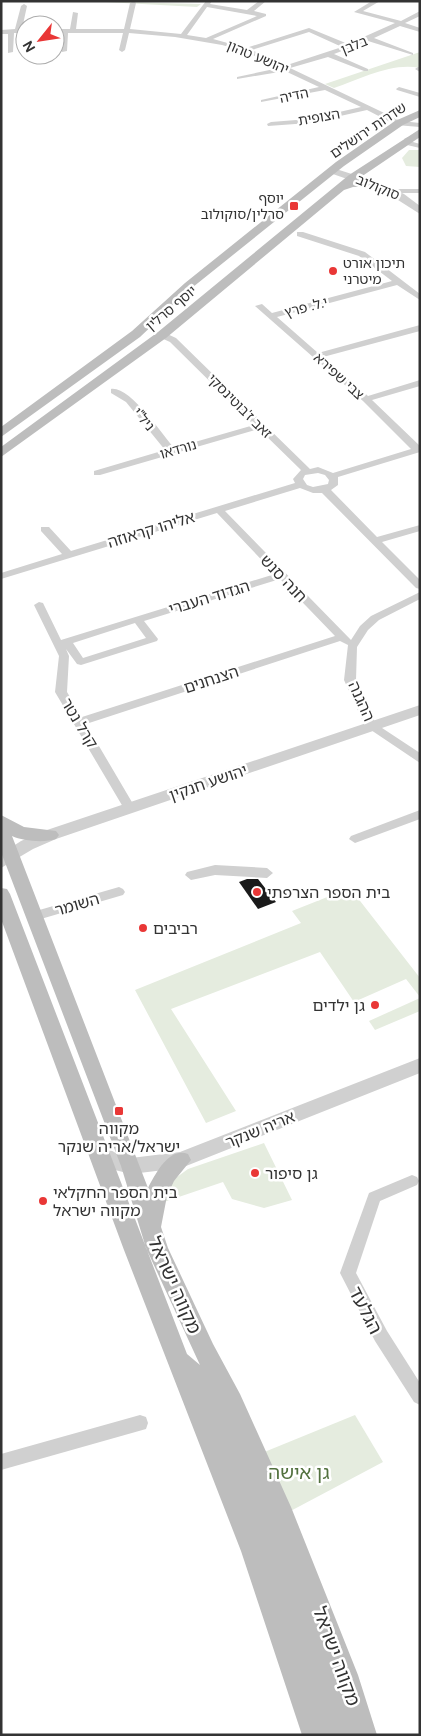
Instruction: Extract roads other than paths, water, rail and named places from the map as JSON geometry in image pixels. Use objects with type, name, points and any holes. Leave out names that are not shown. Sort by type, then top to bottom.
[{"type":"main road","name":"שדרות ירושלים","points":[[333,171],[399,123],[420,113]]},
{"type":"main road","name":"שדרות ירושלים","points":[[354,177],[420,132]]},
{"type":"main road","points":[[366,168],[364,173],[375,184]]},
{"type":"main road","name":"יוסף סרלין","points":[[1,433],[136,334],[189,285],[333,171]]},
{"type":"main road","name":"יוסף סרלין","points":[[1,453],[168,338],[174,325],[354,177]]},
{"type":"main road","points":[[338,189],[352,184],[375,184]]},
{"type":"main road","points":[[136,334],[168,338]]},
{"type":"main road","points":[[1,822],[21,833],[50,835]]},
{"type":"main road","name":"מקווה ישראל","points":[[1,829],[6,858],[34,916],[131,1166],[151,1232],[167,1271],[205,1351],[232,1402],[283,1515],[341,1666],[364,1735]]},
{"type":"main road","name":"מקווה ישראל","points":[[1,894],[176,1359],[253,1551],[315,1735]]},
{"type":"main road","points":[[151,1232],[157,1188],[162,1178],[181,1160]]},
{"type":"main road","points":[[202,1380],[205,1351]]},
{"type":"main road","points":[[176,1359],[202,1380],[251,1491],[302,1623],[339,1735]]},
{"type":"street","points":[[250,11],[263,1]]},
{"type":"street","points":[[377,1],[357,12],[420,30]]},
{"type":"street","points":[[122,50],[133,3]]},
{"type":"street","points":[[183,34],[207,3],[264,15],[209,39]]},
{"type":"street","points":[[22,15],[24,6]]},
{"type":"street","points":[[73,31],[75,13]]},
{"type":"street","name":"בלבן","points":[[238,78],[286,68],[330,55],[370,39],[420,13]]},
{"type":"street","points":[[246,50],[309,30],[349,47]]},
{"type":"street","points":[[1,32],[15,31]]},
{"type":"street","name":"יהושע טהון","points":[[65,31],[126,31],[183,34],[209,39],[246,50],[399,123],[420,125]]},
{"type":"street","points":[[10,52],[15,39]]},
{"type":"street","points":[[370,39],[411,54]]},
{"type":"street","points":[[330,55],[366,70]]},
{"type":"street","name":"הדיה","points":[[263,101],[325,88]]},
{"type":"street","points":[[399,89],[420,95]]},
{"type":"street","name":"הצופית","points":[[270,124],[309,121],[367,108]]},
{"type":"street","points":[[408,139],[410,143],[420,146]]},
{"type":"street","name":"סוקולוב","points":[[333,171],[394,191],[408,199],[420,211]]},
{"type":"street","points":[[394,191],[420,191]]},
{"type":"street","points":[[300,234],[362,254],[420,298]]},
{"type":"street","name":"י.ל. פרץ","points":[[272,316],[398,282]]},
{"type":"street","name":"צבי שפירא","points":[[259,306],[366,399],[418,449]]},
{"type":"street","points":[[317,356],[420,328]]},
{"type":"street","name":"זאב ז'בוטינסקי","points":[[168,338],[307,471]]},
{"type":"street","points":[[366,399],[420,383]]},
{"type":"street","name":"ניל\"י","points":[[114,391],[129,400],[171,451]]},
{"type":"street","name":"נורדאו","points":[[97,473],[260,426]]},
{"type":"street","points":[[332,476],[418,449]]},
{"type":"street","points":[[307,471],[323,471],[332,476],[333,485],[325,490],[314,490],[300,485],[298,479],[307,471]]},
{"type":"street","name":"אליהו קראוזה","points":[[1,576],[68,554],[300,485]]},
{"type":"street","points":[[325,490],[377,540],[420,586]]},
{"type":"street","name":"חנה סנש","points":[[218,509],[352,647]]},
{"type":"street","points":[[377,540],[420,528]]},
{"type":"street","points":[[45,529],[68,554]]},
{"type":"street","name":"הגדוד העברי","points":[[137,619],[153,640],[81,662],[66,641],[137,619],[281,575]]},
{"type":"street","points":[[352,647],[375,618],[420,595]]},
{"type":"street","name":"קרל נטר","points":[[39,605],[64,656],[61,692],[130,809]]},
{"type":"street","name":"הצנחנים","points":[[80,722],[342,637]]},
{"type":"street","name":"ההגנה","points":[[352,647],[350,680],[371,726],[420,759]]},
{"type":"street","name":"יהושע חנקין","points":[[6,858],[50,835],[420,710]]},
{"type":"street","points":[[355,839],[420,814]]},
{"type":"street","points":[[191,874],[215,870],[267,873]]},
{"type":"street","name":"השומר","points":[[34,916],[119,892]]},
{"type":"street","name":"אריה שנקר","points":[[99,1151],[114,1162],[131,1166],[181,1160],[420,1065]]},
{"type":"street","name":"הגלעד","points":[[412,1181],[374,1197],[348,1273],[364,1308],[383,1342],[420,1397]]},
{"type":"street","points":[[1,1462],[140,1423]]},
{"type":"place","name":"יוסף סרלין/סוקולוב","points":[[294,206]]},
{"type":"place","name":"תיכון אורט מיטרני","points":[[333,271]]},
{"type":"place","name":"בית הספר הצרפתי","points":[[257,892]]},
{"type":"place","name":"רביבים","points":[[143,928]]},
{"type":"place","name":"גן ילדים","points":[[375,1005]]},
{"type":"place","name":"מקווה ישראל/אריה שנקר","points":[[119,1111]]},
{"type":"place","name":"גן סיפור","points":[[255,1173]]},
{"type":"place","name":"בית הספר החקלאי מקווה ישראל","points":[[43,1201]]},
{"type":"park label","name":"גן אישה","points":[[299,1472]]}]
